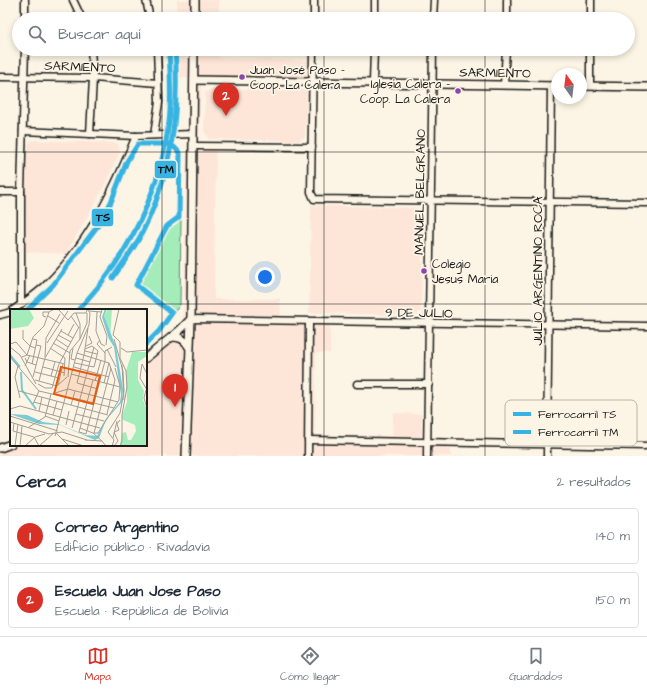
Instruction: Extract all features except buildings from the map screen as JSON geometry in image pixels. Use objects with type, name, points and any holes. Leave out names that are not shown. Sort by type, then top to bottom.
[{"type":"street","points":[[25,0],[25,12]]},
{"type":"street","points":[[73,0],[79,12]]},
{"type":"street","points":[[146,0],[149,12]]},
{"type":"street","points":[[195,0],[195,12]]},
{"type":"street","points":[[314,0],[314,12]]},
{"type":"street","points":[[375,0],[375,12]]},
{"type":"street","points":[[434,0],[434,12]]},
{"type":"street","points":[[507,0],[507,12]]},
{"type":"street","points":[[591,0],[591,12]]},
{"type":"street","points":[[21,305],[21,192],[25,56]]},
{"type":"street","points":[[90,134],[93,78],[91,56]]},
{"type":"street","points":[[154,135],[159,102],[157,56]]},
{"type":"street","points":[[186,456],[191,319],[194,56]]},
{"type":"street","points":[[313,56],[311,192],[313,197],[317,200],[647,204]]},
{"type":"street","points":[[373,83],[374,56]]},
{"type":"street","name":"MANUEL BELGRANO","points":[[427,456],[433,56]]},
{"type":"street","points":[[504,85],[506,56]]},
{"type":"street","points":[[590,56],[590,86],[647,87]]},
{"type":"street","name":"SARMIENTO","points":[[0,77],[93,78],[158,83]]},
{"type":"street","name":"SARMIENTO","points":[[194,80],[551,86]]},
{"type":"street","name":"JULIO ARGENTINO ROCA","points":[[548,400],[550,203],[553,104]]},
{"type":"street","points":[[23,132],[136,136],[193,134]]},
{"type":"street","points":[[15,309],[47,285],[83,241],[101,213],[136,136]]},
{"type":"street","points":[[192,146],[312,147]]},
{"type":"street","points":[[0,192],[21,192]]},
{"type":"street","points":[[0,315],[10,312]]},
{"type":"street","points":[[147,357],[191,319]]},
{"type":"street","name":"9 DE JULIO","points":[[191,319],[429,324],[647,326]]},
{"type":"street","points":[[308,456],[309,322]]},
{"type":"street","points":[[172,337],[184,340],[189,348]]},
{"type":"street","points":[[356,384],[429,384]]},
{"type":"street","points":[[308,440],[505,443]]},
{"type":"street","points":[[0,448],[10,444]]},
{"type":"street","points":[[637,446],[647,446]]},
{"type":"shaded area","points":[[177,0],[219,0],[219,12],[177,12]]},
{"type":"shaded area","points":[[178,56],[219,56],[219,58],[308,61],[308,86],[201,84],[199,143],[216,144],[214,299],[280,299],[281,316],[330,317],[330,353],[316,353],[315,435],[392,436],[393,413],[422,414],[422,438],[451,439],[451,456],[0,456],[0,444],[10,440],[10,446],[147,446],[147,353],[178,328],[182,320],[184,302],[188,78],[178,78]]},
{"type":"shaded area","points":[[211,89],[307,90],[305,137],[298,141],[209,139],[204,131],[205,93]]},
{"type":"shaded area","points":[[32,140],[118,143],[120,152],[102,191],[66,254],[26,252],[25,197],[28,144]]},
{"type":"shaded area","points":[[311,205],[423,208],[421,311],[416,315],[309,313]]},
{"type":"green space","points":[[181,219],[180,304],[173,312],[139,286],[169,227]]},
{"type":"rail line","name":"TS","points":[[79,309],[102,282],[127,246],[154,186],[166,144],[169,122],[171,95],[169,56]]},
{"type":"rail line","name":"TM","points":[[113,278],[141,235],[160,190],[171,144],[174,121],[176,97],[175,56]]},
{"type":"rail line","name":"TS","points":[[28,309],[53,285],[99,224],[111,202],[127,161],[138,144],[171,144],[180,153],[179,217],[167,226],[136,285],[172,313],[159,331],[147,343]]},
{"type":"place","name":"Juan José Paso - Coop. La Calera","points":[[242,77]]},
{"type":"place","name":"Iglesia Calera - Coop. La Calera","points":[[458,91]]},
{"type":"place","name":"Escuela Juan Jose Paso","points":[[226,116]]},
{"type":"place","name":"Colegio Jesus Maria","points":[[424,271]]},
{"type":"place","name":"Correo Argentino","points":[[175,407]]}]
